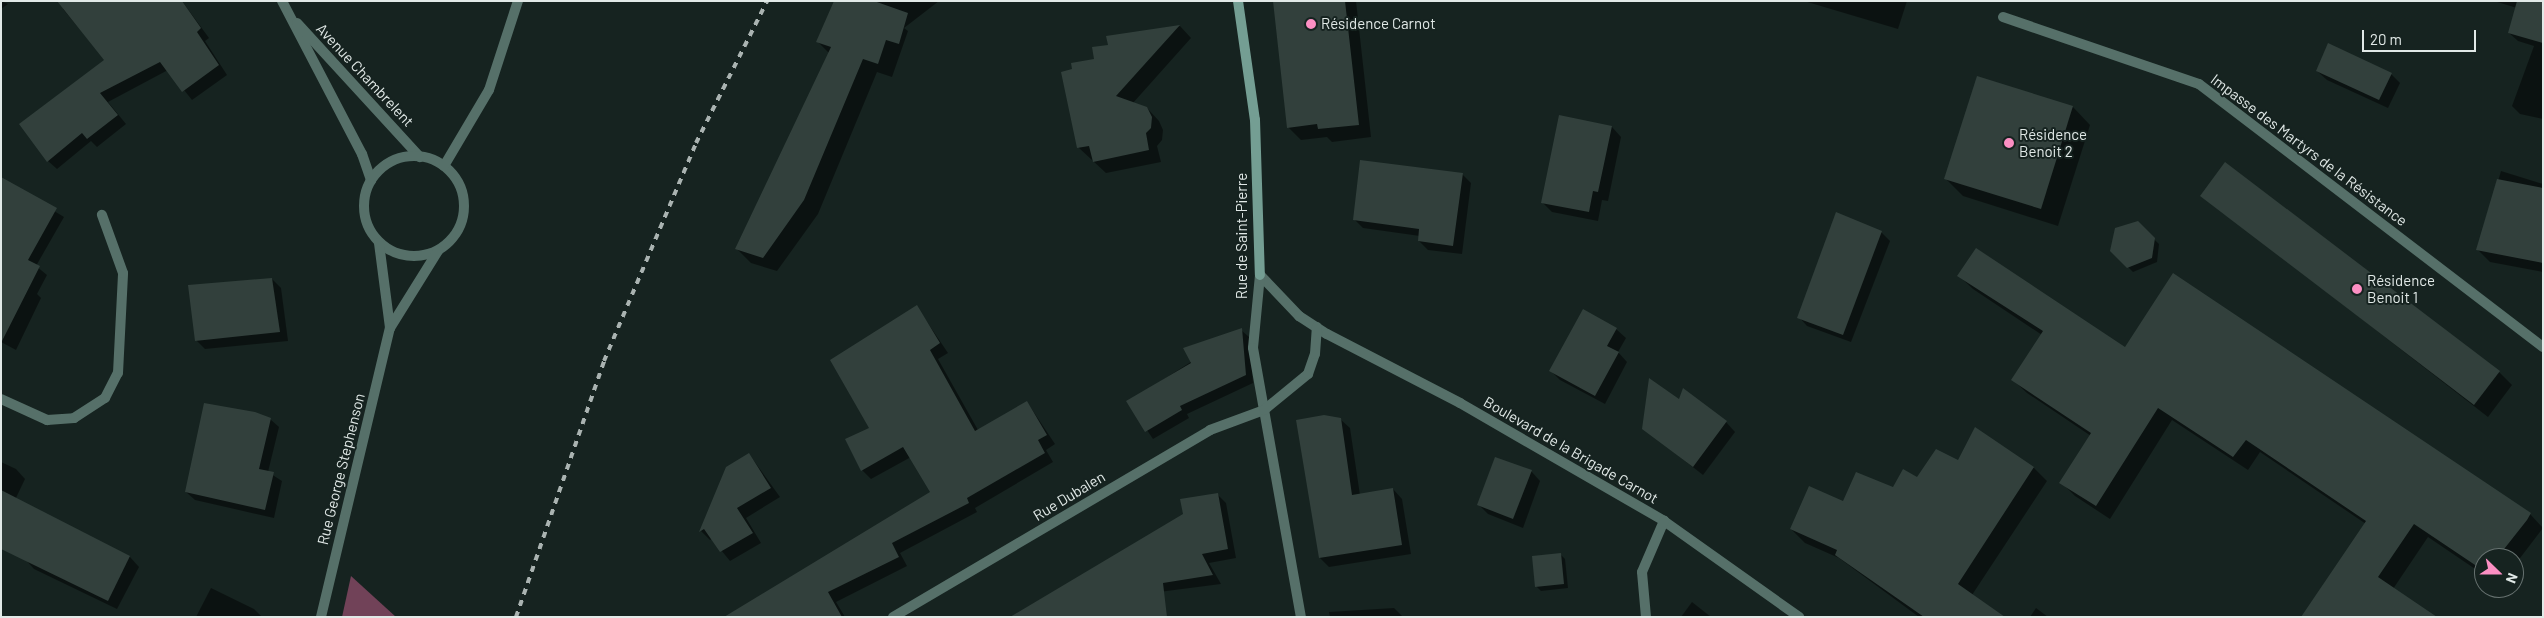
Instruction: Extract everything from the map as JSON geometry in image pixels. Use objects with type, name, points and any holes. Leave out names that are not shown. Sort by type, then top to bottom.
[{"type":"street","name":"Avenue Chambrelent","points":[[282,1],[362,154],[371,180]]},
{"type":"street","points":[[444,166],[489,90],[518,1]]},
{"type":"street","name":"Rue de Saint-Pierre","points":[[1238,1],[1255,120],[1260,275],[1253,348],[1302,617]]},
{"type":"street","name":"Avenue Chambrelent","points":[[287,13],[420,156]]},
{"type":"street","name":"Impasse des Martyrs de la Résistance","points":[[2002,17],[2199,84],[2543,347]]},
{"type":"street","points":[[420,156],[444,166],[456,178],[464,194],[465,212],[460,229],[438,251],[409,257],[393,252],[379,242],[369,229],[364,213],[365,196],[371,180],[384,165],[397,159],[420,156]]},
{"type":"street","points":[[1,399],[47,420],[74,418],[98,403],[109,390],[118,373],[123,273],[102,215]]},
{"type":"street","name":"Rue George Stephenson","points":[[379,242],[390,328]]},
{"type":"street","name":"Rue George Stephenson","points":[[321,617],[390,328],[438,251]]},
{"type":"street","name":"Boulevard de la Brigade Carnot","points":[[1260,275],[1299,316],[1460,402],[1664,521],[1799,617]]},
{"type":"street","points":[[1264,410],[1308,374],[1315,354],[1317,327]]},
{"type":"street","name":"Rue Dubalen","points":[[893,617],[1210,430],[1264,410]]},
{"type":"street","points":[[1646,617],[1642,572],[1664,521]]},
{"type":"shaded area","points":[[351,576],[396,617],[342,617]]},
{"type":"building","points":[[57,1],[182,1],[201,28],[197,32],[219,65],[182,92],[160,62],[100,93],[118,115],[87,139],[82,133],[47,162],[19,124],[104,60]]},
{"type":"building","points":[[834,1],[874,1],[908,13],[899,44],[886,40],[878,64],[863,59],[804,200],[763,258],[735,249],[831,47],[816,42]]},
{"type":"building","points":[[1273,1],[1345,1],[1359,125],[1318,129],[1317,124],[1287,128]]},
{"type":"building","points":[[2517,1],[2543,1],[2543,43],[2508,33]]},
{"type":"building","points":[[1180,25],[1116,96],[1147,107],[1152,117],[1151,128],[1146,133],[1149,150],[1093,162],[1089,146],[1077,148],[1061,72],[1072,69],[1071,63],[1094,59],[1092,47],[1108,45],[1106,36]]},
{"type":"building","points":[[2328,43],[2392,73],[2379,100],[2316,71]]},
{"type":"building","name":"Résidence Benoit 2","points":[[1977,76],[2073,106],[2041,209],[1944,179]]},
{"type":"building","points":[[1559,115],[1612,126],[1598,192],[1593,191],[1589,212],[1541,203]]},
{"type":"building","points":[[1360,160],[1463,173],[1453,246],[1418,241],[1419,229],[1353,220]]},
{"type":"building","name":"Résidence Benoit 1","points":[[2225,162],[2500,371],[2474,405],[2200,196]]},
{"type":"building","points":[[1,177],[57,208],[28,260],[40,266],[1,343]]},
{"type":"building","points":[[2497,179],[2543,188],[2543,263],[2476,250]]},
{"type":"building","points":[[1836,212],[1882,231],[1843,335],[1797,318]]},
{"type":"building","points":[[2138,221],[2155,238],[2152,258],[2127,268],[2110,251],[2115,228]]},
{"type":"building","points":[[1976,248],[2125,347],[2173,273],[2531,513],[2505,548],[2474,548],[2474,564],[2414,524],[2378,577],[2437,617],[2301,617],[2366,521],[2246,440],[2233,457],[2158,408],[2096,506],[2059,483],[2091,433],[2011,380],[2043,331],[1957,276]]},
{"type":"building","points":[[272,278],[280,332],[195,341],[188,285]]},
{"type":"building","points":[[917,305],[940,343],[930,350],[975,431],[1027,401],[1047,435],[1038,440],[1045,453],[967,498],[969,503],[892,543],[899,557],[828,592],[842,617],[724,617],[930,492],[903,447],[861,471],[845,439],[869,428],[830,360]]},
{"type":"building","points":[[1583,309],[1617,328],[1607,346],[1619,352],[1595,396],[1549,371]]},
{"type":"building","points":[[1242,328],[1246,375],[1180,406],[1182,410],[1145,432],[1126,401],[1191,363],[1183,348]]},
{"type":"building","points":[[1649,378],[1679,399],[1683,388],[1727,421],[1693,467],[1642,429]]},
{"type":"building","points":[[204,403],[255,412],[271,418],[259,469],[274,472],[265,510],[185,492]]},
{"type":"building","points":[[1324,415],[1341,418],[1352,495],[1393,488],[1402,545],[1319,558],[1296,420]]},
{"type":"building","points":[[1975,427],[2034,467],[1958,584],[2005,617],[1924,617],[1835,555],[1837,550],[1790,529],[1809,486],[1843,501],[1856,472],[1893,487],[1903,469],[1917,477],[1936,449],[1958,460]]},
{"type":"building","points":[[749,453],[771,488],[737,508],[753,533],[720,552],[704,529],[699,532],[726,467]]},
{"type":"building","points":[[1495,457],[1532,470],[1513,519],[1477,505]]},
{"type":"building","points":[[1,490],[130,556],[108,601],[1,549]]},
{"type":"building","points":[[1218,493],[1228,549],[1202,554],[1213,575],[1163,583],[1167,617],[1010,617],[1183,514],[1180,499]]},
{"type":"building","points":[[1561,553],[1564,584],[1535,587],[1532,556]]},
{"type":"railway","points":[[516,617],[604,361],[696,143],[767,1]]},
{"type":"place","name":"Résidence Carnot","points":[[1311,24]]},
{"type":"place","name":"Résidence Benoit 2","points":[[2009,143]]},
{"type":"place","name":"Résidence Benoit 1","points":[[2357,289]]}]
